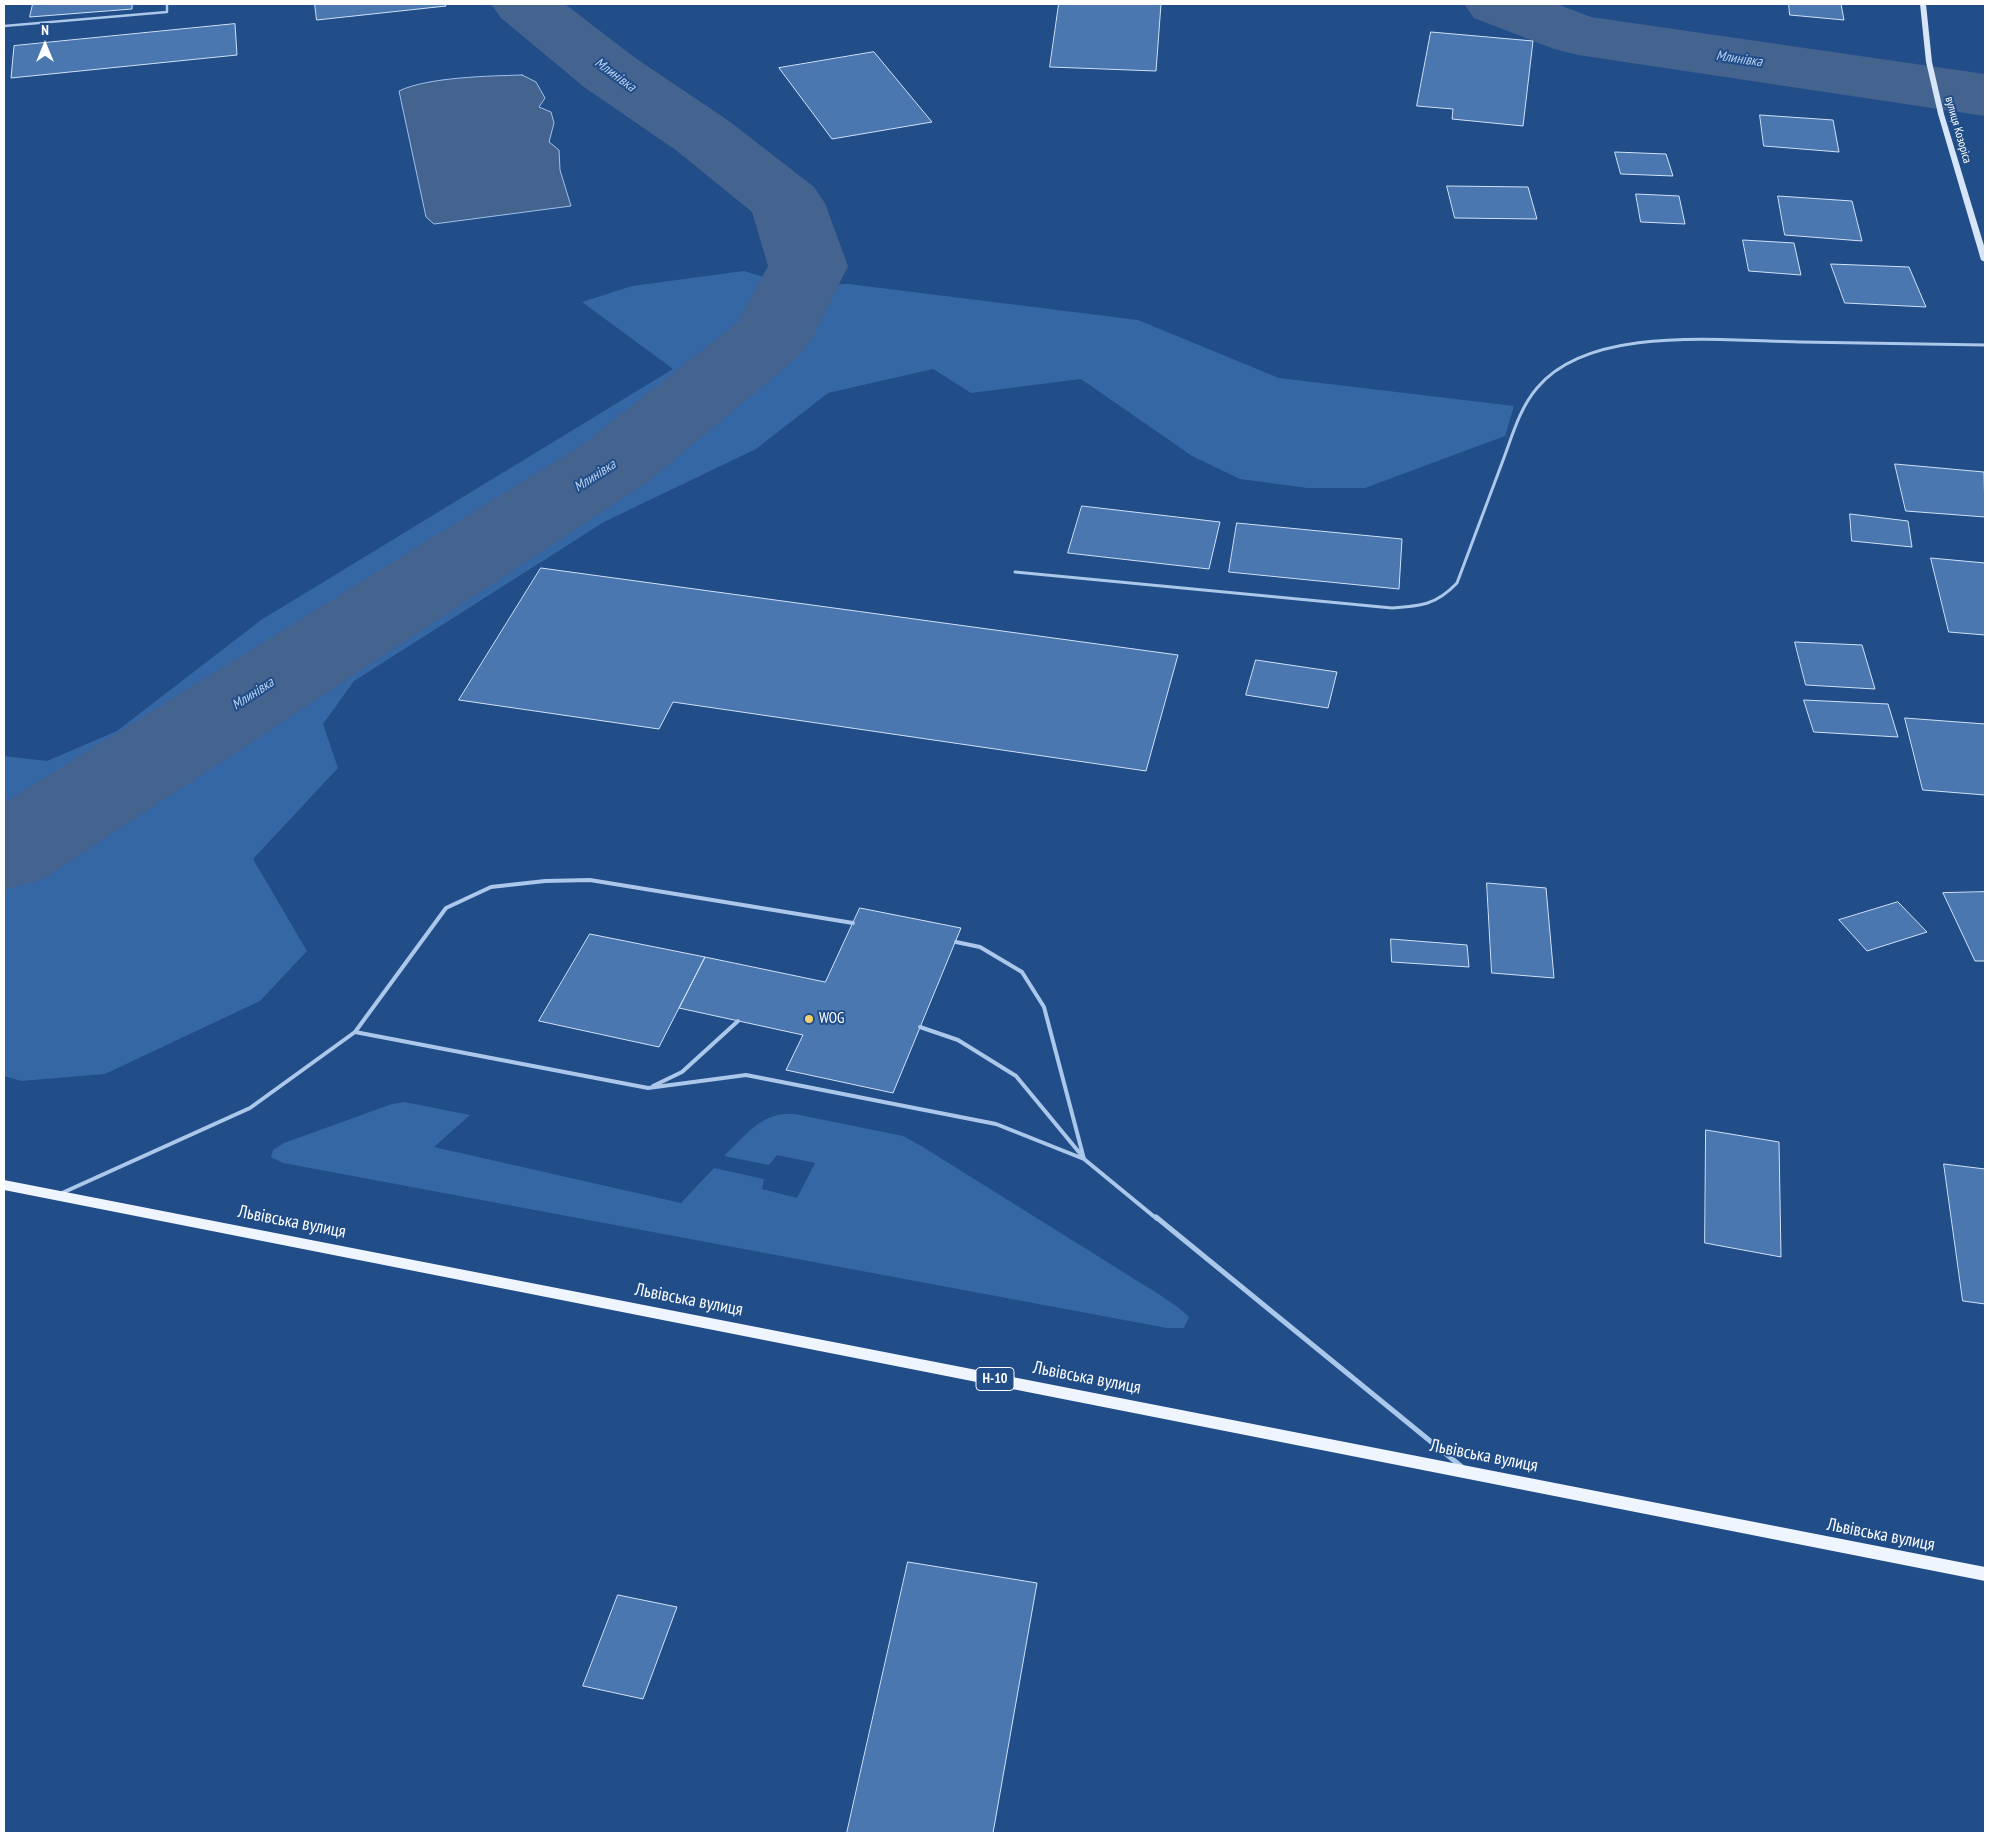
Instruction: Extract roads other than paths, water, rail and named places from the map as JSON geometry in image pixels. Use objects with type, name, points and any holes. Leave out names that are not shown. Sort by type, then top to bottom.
[{"type":"main road","name":"вулиця Козоріса","points":[[1922,4],[1929,62],[1940,114],[1983,244],[1985,260]]},
{"type":"main road","name":"Львівська вулиця","points":[[4,1185],[1985,1574]]},
{"type":"lane","points":[[4,26],[167,12],[167,4]]},
{"type":"lane","points":[[1015,572],[1392,608],[1421,606],[1444,598],[1458,583],[1523,408],[1534,390],[1550,374],[1568,363],[1601,351],[1645,342],[1694,340],[1985,345]]},
{"type":"lane","points":[[57,1195],[250,1108],[355,1032],[446,908],[491,887],[545,881],[590,880],[853,923]]},
{"type":"lane","points":[[956,942],[980,947],[1022,972],[1044,1007],[1084,1159]]},
{"type":"lane","points":[[648,1088],[682,1072],[738,1021]]},
{"type":"lane","points":[[920,1027],[958,1040],[1016,1076],[1084,1159],[1468,1472]]},
{"type":"lane","points":[[355,1032],[648,1088],[746,1075],[996,1124],[1084,1159]]},
{"type":"waterway","name":"Млинівка","points":[[4,853],[614,464],[771,337],[808,266],[787,203],[703,136],[609,72],[524,4]]},
{"type":"waterway","name":"Млинівка","points":[[1497,4],[1578,35],[1985,95]]},
{"type":"place","name":"WOG","points":[[809,1019]]}]
